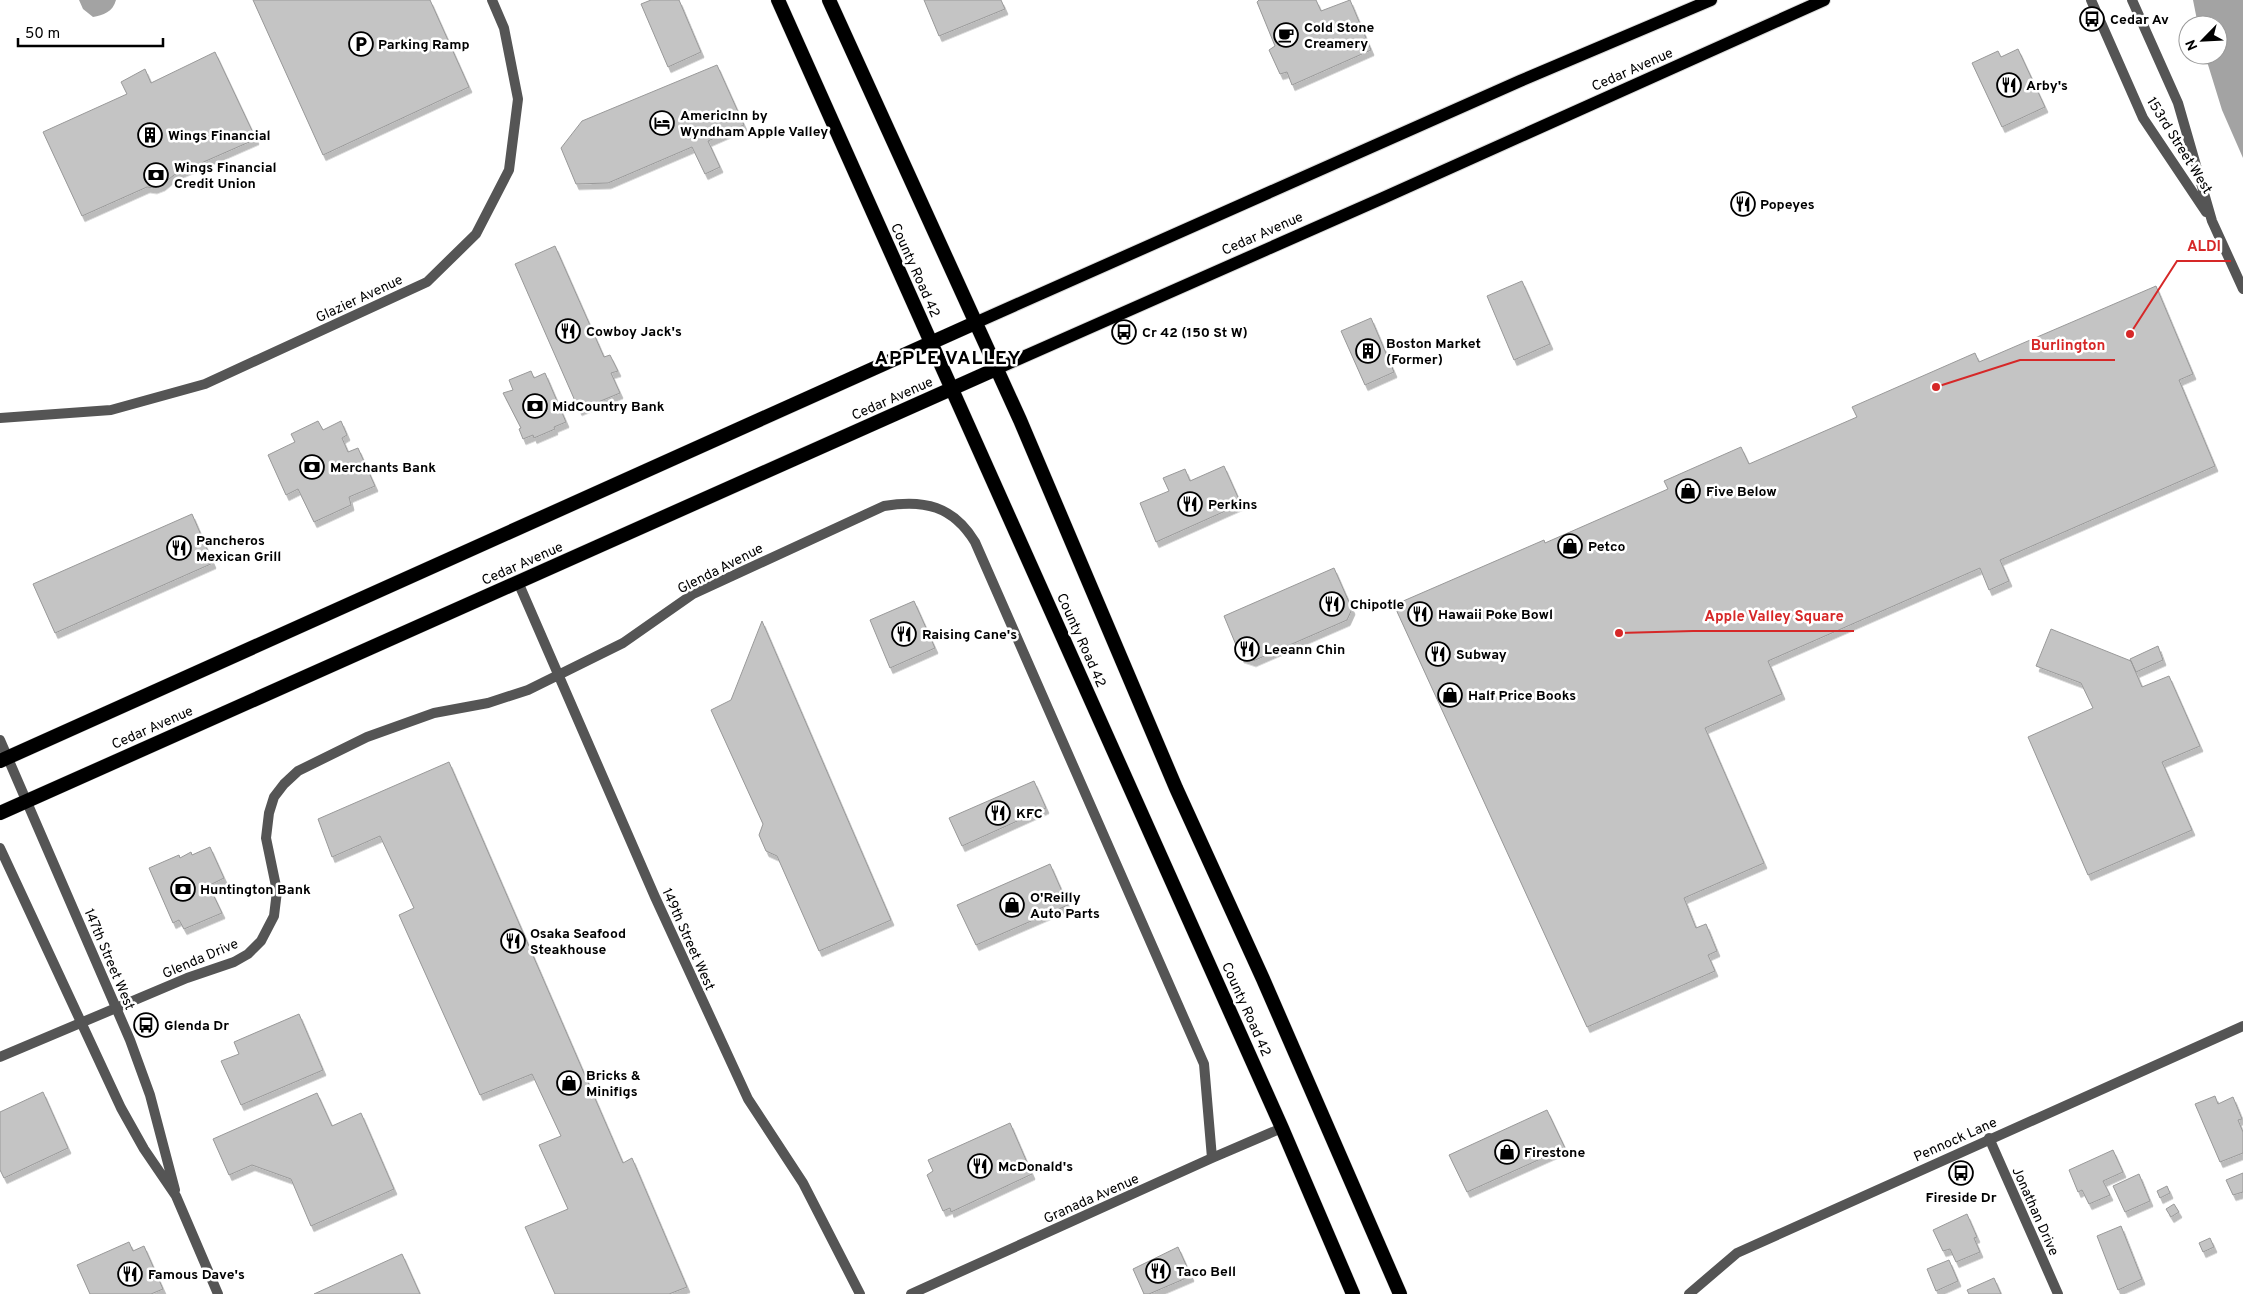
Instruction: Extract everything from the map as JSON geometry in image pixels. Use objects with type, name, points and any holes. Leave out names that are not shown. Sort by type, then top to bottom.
[{"type":"highway","name":"County Road 42","points":[[778,0],[1282,1128],[1353,1294]]},
{"type":"highway","name":"County Road 42","points":[[829,0],[976,323],[1093,589],[1176,788],[1266,986],[1400,1294]]},
{"type":"highway","points":[[4,760],[931,341],[976,323]]},
{"type":"highway","name":"Cedar Avenue","points":[[0,813],[996,369]]},
{"type":"main road","points":[[976,323],[1520,81],[1711,0]]},
{"type":"main road","name":"Cedar Avenue","points":[[996,369],[1824,0]]},
{"type":"street","name":"Glazier Avenue","points":[[0,418],[111,410],[205,384],[427,282],[476,234],[509,170],[518,99],[504,28],[492,0]]},
{"type":"street","name":"153rd Street West","points":[[2090,0],[2143,118],[2212,221]]},
{"type":"street","name":"153rd Street West","points":[[2132,0],[2178,103],[2212,221],[2243,289]]},
{"type":"street","name":"Glenda Avenue","points":[[528,690],[623,642],[693,594],[884,506],[916,502],[935,507],[953,516],[966,527],[975,542],[1204,1064],[1212,1158]]},
{"type":"street","name":"149th Street West","points":[[518,582],[655,897],[748,1099],[803,1183],[860,1294]]},
{"type":"street","name":"Glenda Drive","points":[[0,1057],[82,1024],[187,978],[234,962],[248,954],[261,941],[274,916],[277,890],[266,838],[269,814],[274,797],[298,771],[367,737],[434,713],[488,703],[528,690]]},
{"type":"street","name":"147th Street West","points":[[0,740],[4,760],[27,801],[116,1009],[150,1095],[176,1196],[218,1294]]},
{"type":"street","name":"147th Street West","points":[[0,848],[121,1108],[144,1149],[176,1196]]},
{"type":"street","name":"Pennock Lane","points":[[1689,1294],[1737,1253],[1989,1138],[2243,1026]]},
{"type":"street","name":"Granada Avenue","points":[[911,1294],[1282,1128]]},
{"type":"street","name":"Jonathan Drive","points":[[1989,1138],[2058,1294]]},
{"type":"shaded area","points":[[79,0],[116,0],[110,10],[93,17],[83,9]]},
{"type":"shaded area","points":[[2193,0],[2243,0],[2243,158],[2222,110],[2208,65],[2228,65],[2228,15],[2196,15]]},
{"type":"building","name":"Parking Ramp","points":[[253,0],[430,0],[469,87],[323,155]]},
{"type":"building","points":[[651,0],[679,0],[701,52],[668,67],[641,4]]},
{"type":"building","points":[[924,0],[1001,0],[1005,9],[939,36]]},
{"type":"building","points":[[1259,0],[1316,0],[1321,11],[1350,0],[1371,50],[1292,85],[1287,72],[1280,74],[1269,50],[1275,46],[1257,2]]},
{"type":"building","name":"Arby's","points":[[2018,49],[2045,107],[2002,127],[1972,63],[1998,51],[2001,57]]},
{"type":"building","name":"Wings Financial","points":[[215,52],[256,139],[174,175],[162,185],[154,188],[147,187],[82,216],[43,132],[127,94],[121,82],[145,69],[151,83]]},
{"type":"building","name":"AmericInn by Wyndham Apple Valley","points":[[717,65],[744,125],[708,141],[720,167],[705,174],[692,147],[608,183],[576,184],[561,148],[582,121]]},
{"type":"building","points":[[555,246],[604,357],[610,355],[618,371],[611,373],[620,393],[579,410],[515,264]]},
{"type":"building","points":[[1522,281],[1550,344],[1514,360],[1487,296]]},
{"type":"building","points":[[2156,286],[2193,374],[2179,380],[2215,466],[2000,560],[2009,581],[1989,590],[1980,568],[1768,661],[1782,694],[1705,728],[1764,863],[1684,898],[1696,928],[1706,924],[1717,951],[1708,955],[1715,971],[1587,1027],[1394,605],[1544,540],[1545,543],[1668,489],[1664,481],[1741,447],[1749,464],[1857,417],[1852,407],[1975,353],[1979,362]]},
{"type":"building","name":"Boston Market (Former)","points":[[1371,318],[1394,372],[1365,385],[1341,331]]},
{"type":"building","points":[[531,371],[534,378],[545,373],[566,422],[534,438],[533,435],[523,439],[519,429],[521,428],[503,393],[513,390],[509,380]]},
{"type":"building","points":[[318,421],[323,430],[341,421],[347,435],[342,438],[348,452],[358,448],[375,486],[349,497],[351,505],[314,522],[298,489],[286,495],[268,455],[295,442],[291,434]]},
{"type":"building","name":"Perkins","points":[[1224,466],[1241,504],[1156,542],[1140,503],[1169,491],[1163,478],[1185,469],[1190,481]]},
{"type":"building","points":[[192,514],[213,563],[55,633],[33,584]]},
{"type":"building","points":[[1334,568],[1352,609],[1347,620],[1253,661],[1241,657],[1224,616]]},
{"type":"building","points":[[914,601],[935,648],[890,668],[870,620]]},
{"type":"building","points":[[762,621],[891,920],[819,951],[777,856],[766,851],[759,835],[763,824],[711,710],[731,700]]},
{"type":"building","points":[[2051,629],[2131,661],[2142,687],[2169,676],[2200,746],[2162,762],[2192,830],[2088,875],[2028,737],[2093,708],[2081,683],[2036,666]]},
{"type":"building","points":[[2158,646],[2163,660],[2136,672],[2130,659]]},
{"type":"building","points":[[449,762],[623,1163],[632,1158],[687,1287],[669,1294],[555,1294],[525,1227],[568,1209],[539,1145],[561,1136],[532,1074],[480,1095],[399,915],[414,908],[380,836],[332,857],[318,819]]},
{"type":"building","name":"KFC","points":[[1034,781],[1046,808],[962,846],[949,818]]},
{"type":"building","name":"Huntington Bank","points":[[210,847],[224,878],[206,887],[209,893],[212,892],[222,913],[184,929],[179,920],[173,923],[149,868],[179,855],[180,858],[191,852],[192,855]]},
{"type":"building","name":"O'Reilly Auto Parts","points":[[1050,864],[1068,905],[976,945],[957,905]]},
{"type":"building","points":[[299,1014],[323,1070],[241,1105],[221,1061],[239,1054],[234,1042]]},
{"type":"building","points":[[43,1092],[68,1148],[4,1178],[0,1170],[0,1112]]},
{"type":"building","points":[[317,1093],[332,1126],[361,1113],[394,1189],[311,1226],[291,1179],[252,1165],[229,1175],[213,1139]]},
{"type":"building","points":[[2215,1096],[2218,1104],[2233,1097],[2242,1119],[2238,1120],[2243,1132],[2243,1153],[2220,1162],[2195,1104]]},
{"type":"building","name":"Firestone","points":[[1547,1110],[1565,1148],[1467,1192],[1449,1155]]},
{"type":"building","name":"McDonald's","points":[[1010,1123],[1032,1174],[951,1212],[950,1208],[943,1211],[927,1175],[933,1171],[928,1160]]},
{"type":"building","points":[[2113,1150],[2123,1172],[2103,1181],[2110,1195],[2089,1204],[2082,1190],[2078,1192],[2069,1170]]},
{"type":"building","points":[[2243,1173],[2243,1192],[2233,1195],[2226,1180]]},
{"type":"building","points":[[2139,1174],[2150,1201],[2125,1212],[2113,1186]]},
{"type":"building","points":[[2167,1186],[2170,1193],[2160,1198],[2157,1191]]},
{"type":"building","points":[[2174,1204],[2179,1212],[2171,1217],[2166,1209]]},
{"type":"building","points":[[1967,1214],[1977,1237],[1974,1238],[1980,1252],[1956,1262],[1950,1249],[1943,1251],[1933,1230]]},
{"type":"building","points":[[2121,1226],[2142,1279],[2118,1290],[2097,1236]]},
{"type":"building","points":[[2210,1238],[2214,1247],[2203,1252],[2199,1243]]},
{"type":"building","points":[[129,1242],[133,1251],[144,1246],[163,1289],[151,1294],[90,1294],[77,1265]]},
{"type":"building","points":[[1178,1247],[1191,1276],[1149,1294],[1144,1294],[1133,1269]]},
{"type":"building","points":[[402,1254],[420,1294],[314,1294]]},
{"type":"building","points":[[1949,1260],[1958,1281],[1936,1291],[1927,1269]]},
{"type":"building","points":[[1994,1278],[2001,1294],[1969,1294],[1967,1290]]},
{"type":"place","name":"Cedar Av","points":[[2092,19]]},
{"type":"place","name":"Cold Stone Creamery","points":[[1286,35]]},
{"type":"place","name":"Parking Ramp","points":[[361,44]]},
{"type":"place","name":"Arby's","points":[[2009,85]]},
{"type":"place","name":"AmericInn by Wyndham Apple Valley","points":[[662,123]]},
{"type":"place","name":"Wings Financial","points":[[150,135]]},
{"type":"place","name":"Wings Financial Credit Union","points":[[156,175]]},
{"type":"place","name":"Popeyes","points":[[1743,204]]},
{"type":"place","name":"Cowboy Jack's","points":[[568,331]]},
{"type":"place","name":"Cr 42 (150 St W)","points":[[1124,332]]},
{"type":"place","name":"ALDI","points":[[2130,334]]},
{"type":"place","name":"Boston Market (Former)","points":[[1368,351]]},
{"type":"place","name":"Burlington","points":[[1936,387]]},
{"type":"place","name":"MidCountry Bank","points":[[535,406]]},
{"type":"place","name":"Merchants Bank","points":[[312,467]]},
{"type":"place","name":"Five Below","points":[[1688,491]]},
{"type":"place","name":"Perkins","points":[[1190,504]]},
{"type":"place","name":"Petco","points":[[1570,546]]},
{"type":"place","name":"Pancheros Mexican Grill","points":[[179,548]]},
{"type":"place","name":"Chipotle","points":[[1332,604]]},
{"type":"place","name":"Hawaii Poke Bowl","points":[[1420,614]]},
{"type":"place","name":"Apple Valley Square","points":[[1619,633]]},
{"type":"place","name":"Raising Cane's","points":[[904,634]]},
{"type":"place","name":"Leeann Chin","points":[[1247,649]]},
{"type":"place","name":"Subway","points":[[1438,654]]},
{"type":"place","name":"Half Price Books","points":[[1450,695]]},
{"type":"place","name":"KFC","points":[[998,813]]},
{"type":"place","name":"Huntington Bank","points":[[183,889]]},
{"type":"place","name":"O'Reilly Auto Parts","points":[[1012,905]]},
{"type":"place","name":"Osaka Seafood Steakhouse","points":[[513,941]]},
{"type":"place","name":"Glenda Dr","points":[[146,1025]]},
{"type":"place","name":"Bricks & Minifigs","points":[[569,1083]]},
{"type":"place","name":"Firestone","points":[[1507,1152]]},
{"type":"place","name":"McDonald's","points":[[980,1166]]},
{"type":"place","name":"Fireside Dr","points":[[1961,1173]]},
{"type":"place","name":"Taco Bell","points":[[1158,1271]]},
{"type":"place","name":"Famous Dave's","points":[[130,1274]]},
{"type":"district","name":"APPLE VALLEY","points":[[948,357]]}]
